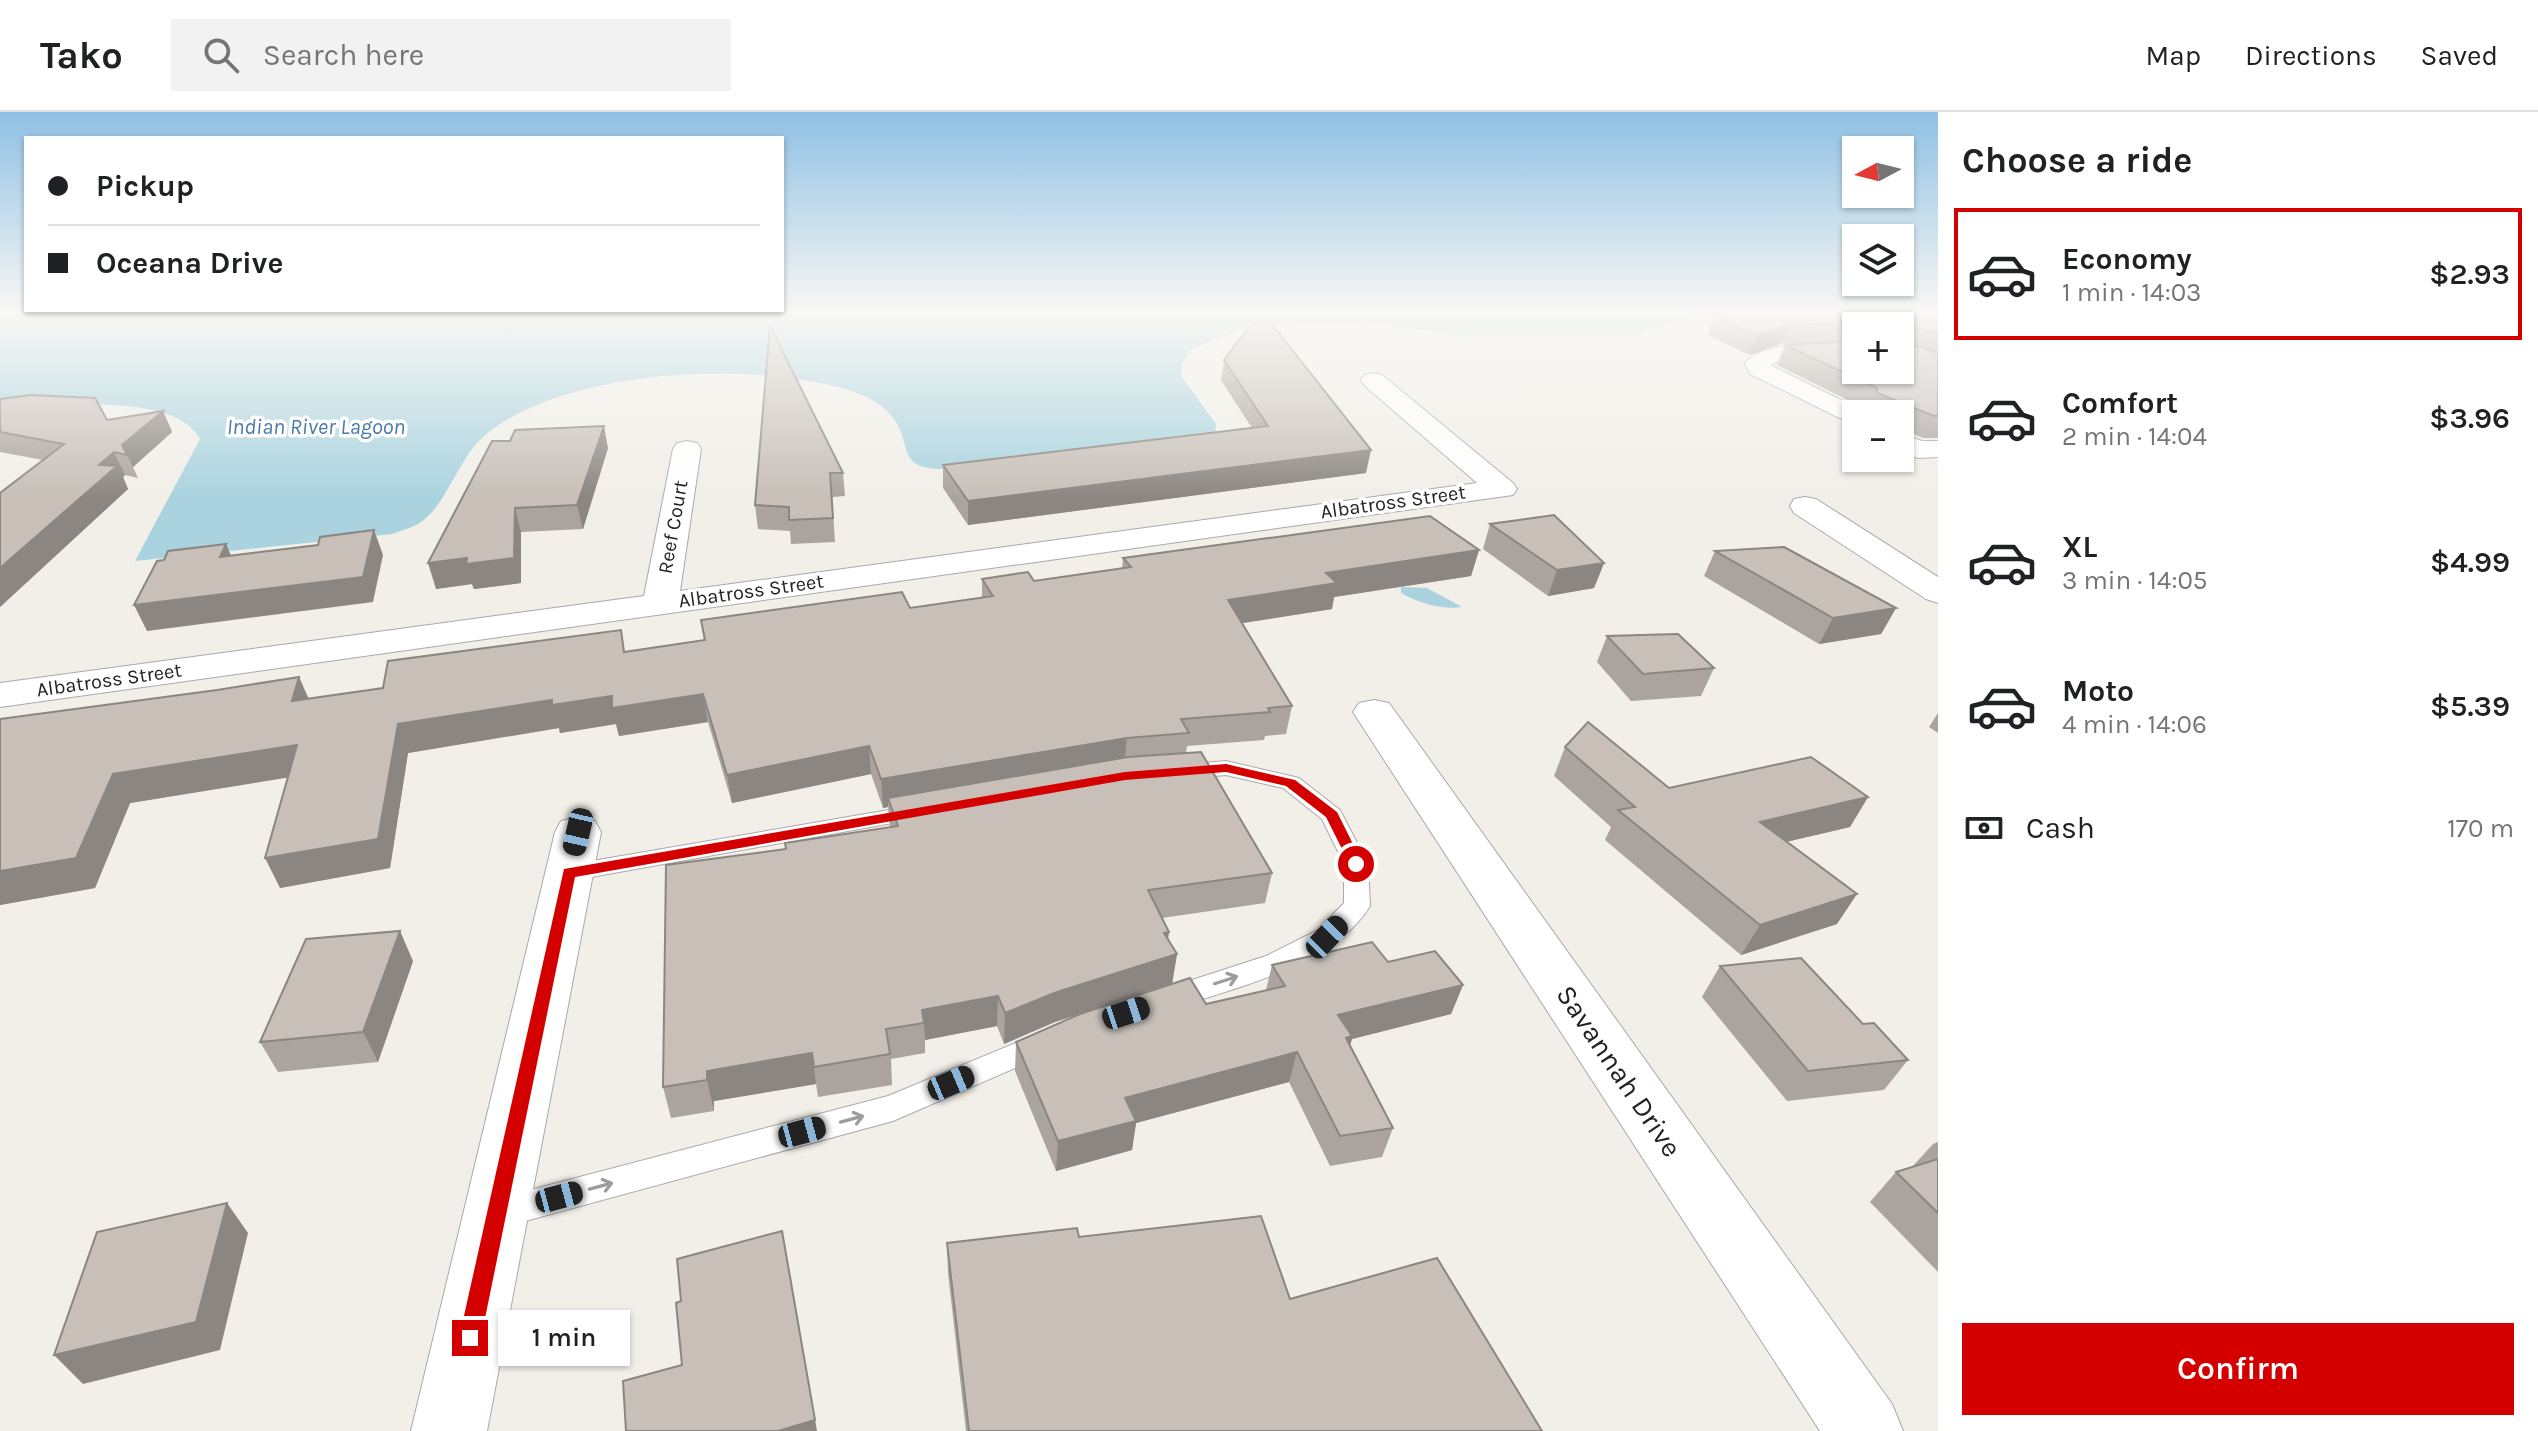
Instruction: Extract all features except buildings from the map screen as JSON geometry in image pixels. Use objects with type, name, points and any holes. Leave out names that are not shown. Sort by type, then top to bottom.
[{"type":"street","points":[[1772,376],[1842,411]]},
{"type":"street","name":"Albatross Street","points":[[0,695],[1502,489],[1373,380]]},
{"type":"street","points":[[1914,448],[1938,449]]},
{"type":"street","name":"Reef Court","points":[[660,604],[687,449]]},
{"type":"street","points":[[1805,506],[1938,592]]},
{"type":"street","name":"Savannah Drive","points":[[1374,712],[1865,1431]]},
{"type":"street","points":[[449,1431],[573,852]]},
{"type":"lane","points":[[1141,1008],[1275,963],[1327,937],[1357,906],[1356,864],[1332,815],[1291,783],[1226,768],[1153,774]]},
{"type":"lane","points":[[573,852],[939,808]]},
{"type":"lane","points":[[498,1213],[893,1108],[1066,1033]]},
{"type":"water","name":"Indian River Lagoon","points":[[0,376],[675,376],[590,388],[511,417],[473,448],[433,512],[405,530],[392,534],[135,561],[200,439],[186,424],[165,413],[138,407],[78,405],[0,409]]},
{"type":"water","points":[[770,376],[1181,376],[1216,424],[1215,434],[949,469],[930,468],[918,465],[911,459],[896,422],[878,404],[847,390]]},
{"type":"water","points":[[1401,587],[1427,588],[1462,607],[1422,603],[1401,593]]},
{"type":"route","points":[[470,1338],[569,873],[1125,776],[1226,768],[1291,783],[1332,815],[1356,864]]}]
